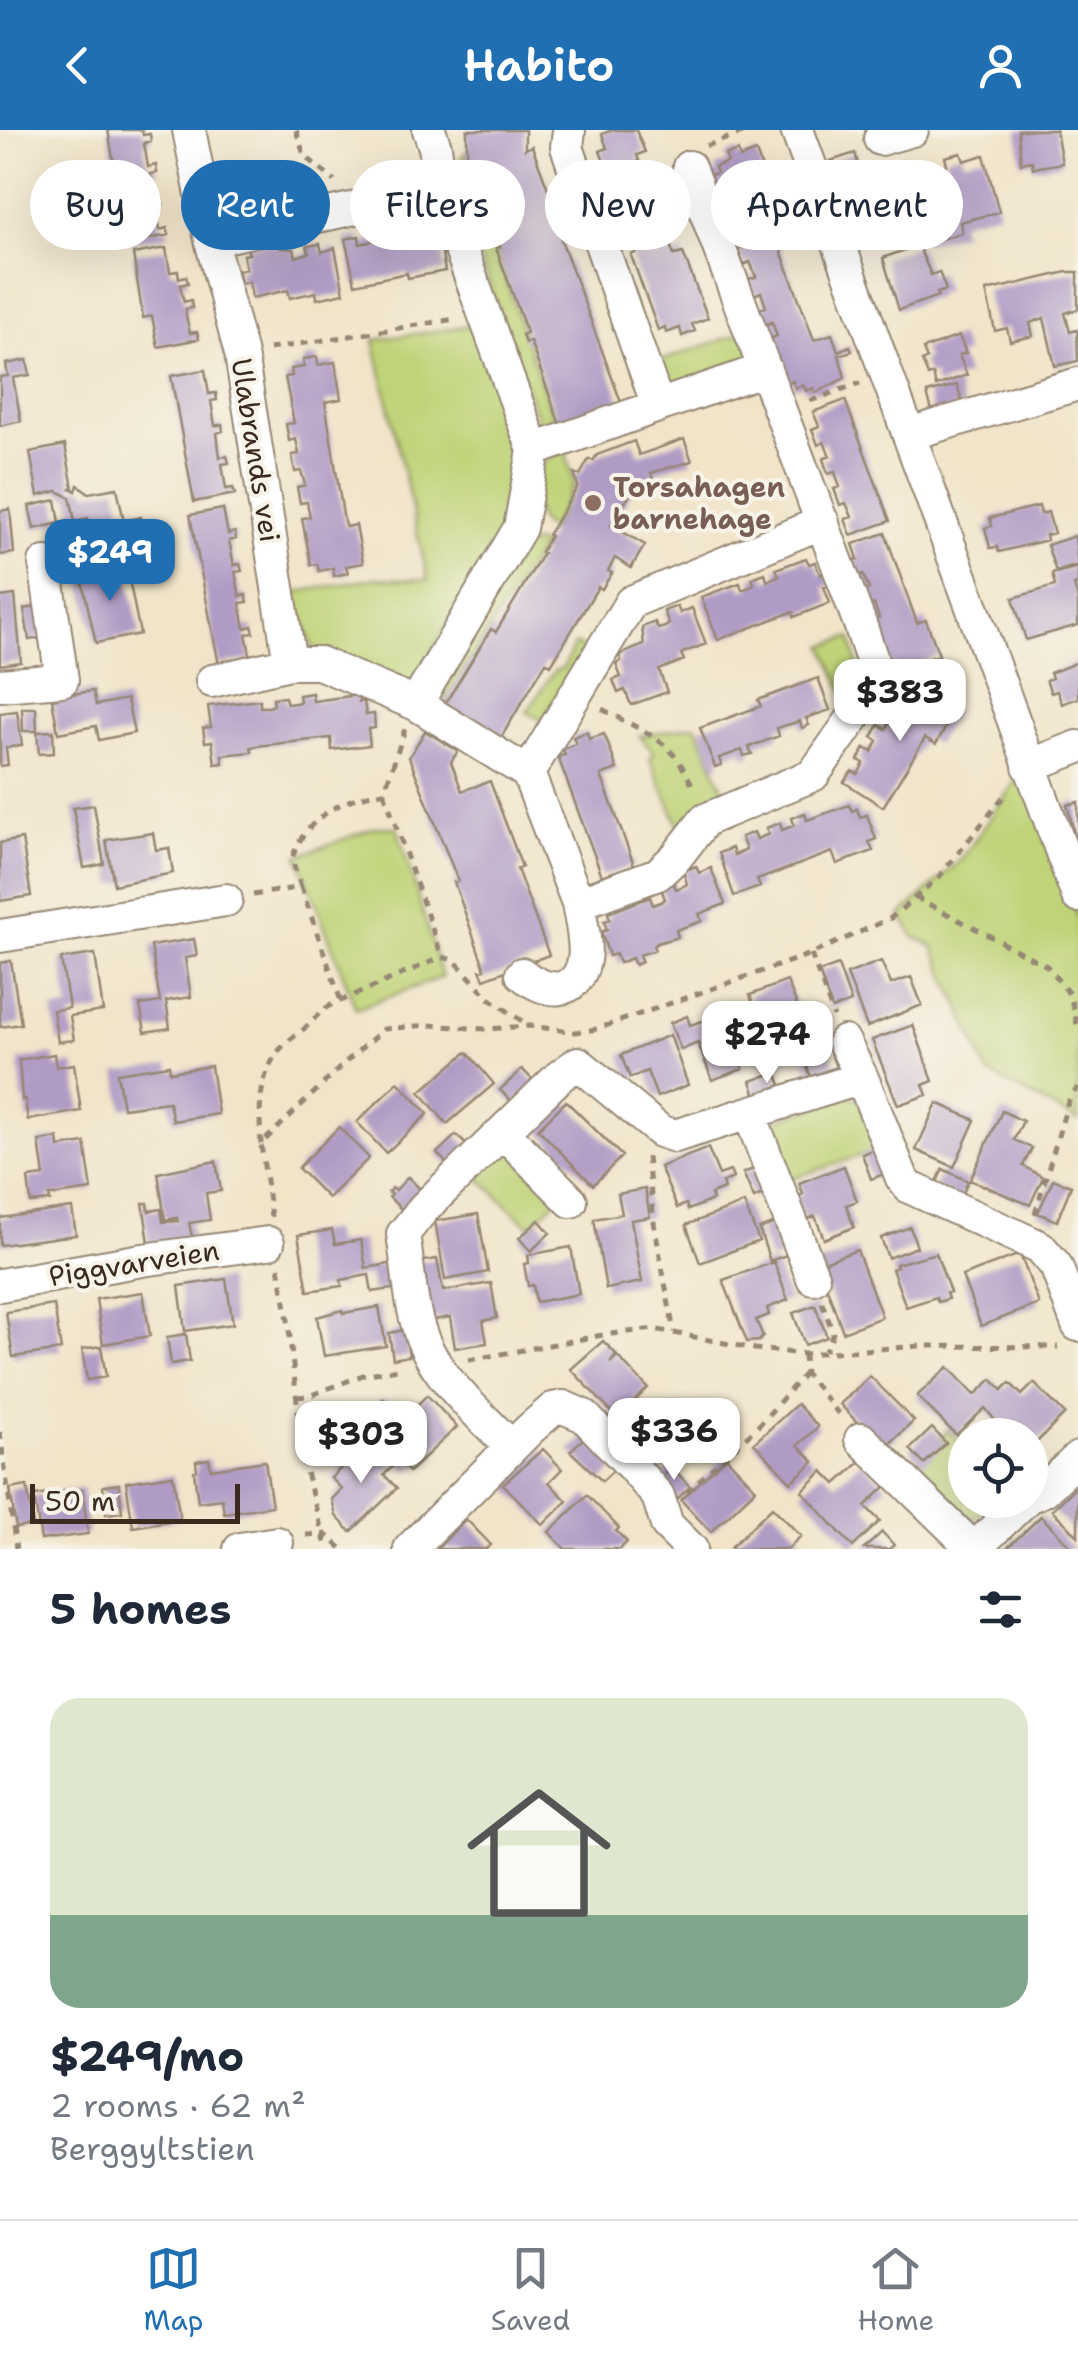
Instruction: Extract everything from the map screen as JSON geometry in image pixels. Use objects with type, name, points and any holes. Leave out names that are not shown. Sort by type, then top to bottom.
[{"type":"street","name":"Ulabrands vei","points":[[190,130],[195,160]]},
{"type":"street","points":[[429,130],[437,160]]},
{"type":"street","points":[[569,130],[567,147],[658,406]]},
{"type":"street","points":[[797,130],[1078,896]]},
{"type":"street","points":[[880,138],[912,130]]},
{"type":"street","points":[[578,903],[658,874],[705,820],[813,775],[868,690],[872,660],[765,369],[696,157]]},
{"type":"street","points":[[330,213],[350,208]]},
{"type":"street","name":"Ulabrands vei","points":[[213,250],[241,354],[290,663]]},
{"type":"street","points":[[416,704],[520,528],[534,450],[462,250]]},
{"type":"street","points":[[534,450],[765,369]]},
{"type":"street","points":[[909,434],[1078,384]]},
{"type":"street","points":[[528,773],[631,602],[823,522]]},
{"type":"street","points":[[0,685],[62,680],[44,563]]},
{"type":"street","points":[[212,681],[290,663],[319,663],[416,704],[528,773],[578,903],[585,958],[578,976],[559,989],[537,987],[522,974]]},
{"type":"street","points":[[1029,766],[1078,748]]},
{"type":"street","points":[[0,936],[226,900]]},
{"type":"street","points":[[844,1042],[902,1178],[909,1187],[1040,1248],[1056,1266],[1069,1336]]},
{"type":"street","points":[[512,1447],[437,1366],[420,1328],[404,1234],[424,1208],[578,1063],[660,1132],[680,1135],[862,1078]]},
{"type":"street","points":[[750,1114],[812,1278]]},
{"type":"street","points":[[504,1132],[571,1201]]},
{"type":"street","name":"Piggvarveien","points":[[0,1285],[142,1260],[273,1243]]},
{"type":"street","points":[[410,1549],[553,1410],[573,1409],[608,1440],[654,1491],[668,1525],[691,1549]]},
{"type":"street","points":[[861,1438],[974,1549],[1007,1518]]},
{"type":"street","points":[[1048,1486],[1078,1458]]},
{"type":"street","points":[[240,1549],[277,1543]]},
{"type":"path","points":[[296,130],[304,155],[346,193],[350,208]]},
{"type":"path","points":[[696,157],[750,130]]},
{"type":"path","points":[[241,354],[469,317],[484,310]]},
{"type":"path","points":[[781,411],[887,374]]},
{"type":"path","points":[[578,694],[665,742],[682,763],[705,820]]},
{"type":"path","points":[[416,704],[391,762],[384,792],[442,957]]},
{"type":"path","points":[[261,1144],[384,1029],[429,1025],[485,1030],[530,1026],[576,1032],[597,1029],[811,954],[891,918],[939,876],[1029,766]]},
{"type":"path","points":[[341,1002],[292,859],[315,820],[360,795],[384,792]]},
{"type":"path","points":[[226,900],[301,887]]},
{"type":"path","points":[[915,897],[1047,966],[1070,995],[1078,1028]]},
{"type":"path","points":[[811,954],[844,1042]]},
{"type":"path","points":[[327,1549],[304,1465],[261,1144],[261,1094],[276,1055],[316,1014],[442,957],[454,960],[490,998],[530,1026]]},
{"type":"path","points":[[1028,1241],[1068,1102],[1078,1087]]},
{"type":"path","points":[[660,1132],[645,1160],[674,1332]]},
{"type":"path","points":[[812,1278],[833,1333],[825,1351]]},
{"type":"path","points":[[297,1398],[363,1375],[654,1329],[755,1349],[804,1354],[1069,1336]]},
{"type":"path","points":[[804,1354],[805,1373],[861,1438]]},
{"type":"path","points":[[680,1500],[760,1424],[805,1373]]},
{"type":"path","points":[[0,1432],[16,1549]]},
{"type":"path","points":[[277,1543],[297,1536],[326,1534],[342,1549]]},
{"type":"green space","points":[[477,250],[495,250],[559,433],[540,426]]},
{"type":"green space","points":[[481,324],[520,457],[508,526],[412,682],[405,685],[317,657],[292,593],[377,578],[428,580],[374,340]]},
{"type":"green space","points":[[744,332],[756,366],[672,395],[660,361]]},
{"type":"green space","points":[[565,449],[574,484],[550,530],[535,510],[538,467]]},
{"type":"green space","points":[[524,545],[542,546],[440,707],[433,690]]},
{"type":"green space","points":[[851,637],[861,678],[849,706],[824,646]]},
{"type":"green space","points":[[575,644],[585,649],[543,721],[527,712],[554,671],[563,668]]},
{"type":"green space","points":[[696,725],[725,793],[679,826],[650,759],[654,753],[640,736]]},
{"type":"green space","points":[[1023,770],[1078,919],[1078,1121],[988,1073],[933,946],[914,937],[901,915],[962,859]]},
{"type":"green space","points":[[376,827],[397,827],[442,977],[356,1009],[298,856]]},
{"type":"green space","points":[[849,1096],[859,1099],[877,1150],[785,1181],[772,1137],[776,1120]]},
{"type":"green space","points":[[508,1149],[558,1198],[530,1227],[476,1175]]},
{"type":"green space","points":[[948,1430],[948,1513],[903,1474]]},
{"type":"green space","points":[[954,1518],[975,1518],[965,1528]]},
{"type":"building","points":[[108,130],[142,130],[143,135],[150,134],[151,141],[144,143],[147,160],[113,160]]},
{"type":"building","points":[[467,130],[525,130],[525,149],[532,146],[545,181],[545,250],[565,250],[622,405],[561,428],[530,341],[525,343],[522,335],[527,333],[497,250],[525,250],[525,160],[467,160]]},
{"type":"building","points":[[636,130],[645,152],[637,155],[639,160],[603,160],[600,151],[607,148],[602,134]]},
{"type":"building","points":[[1018,130],[1056,130],[1062,163],[1033,168],[1032,161],[1021,163]]},
{"type":"building","points":[[738,151],[740,158],[756,152],[759,160],[727,160],[725,155]]},
{"type":"building","points":[[855,153],[857,160],[833,160]]},
{"type":"building","points":[[961,153],[964,161],[984,155],[999,212],[963,221],[963,160],[945,157]]},
{"type":"building","points":[[350,238],[350,250],[450,252],[442,254],[445,271],[408,278],[407,273],[355,284],[345,239]]},
{"type":"building","points":[[166,248],[170,272],[178,271],[179,278],[186,276],[188,283],[180,285],[184,302],[191,300],[192,308],[186,309],[186,316],[190,333],[197,332],[199,339],[158,347],[152,316],[143,318],[133,254]]},
{"type":"building","points":[[335,248],[344,293],[317,299],[316,292],[290,298],[288,290],[252,298],[249,282],[241,283],[238,270],[246,269],[243,255],[249,254],[248,250],[294,250],[296,257],[309,253],[308,250],[322,252]]},
{"type":"building","points":[[738,250],[781,250],[814,340],[832,334],[838,351],[850,346],[852,351],[839,355],[845,378],[815,393],[814,388],[806,391],[803,385],[795,388],[793,381],[787,384],[770,339],[777,336],[772,322],[765,325],[759,309],[766,307],[761,292],[754,295],[748,279],[756,277],[750,262],[743,265]]},
{"type":"building","points":[[905,250],[920,250],[931,275],[939,272],[946,290],[899,310],[883,258]]},
{"type":"building","points":[[683,253],[708,318],[692,324],[695,331],[682,336],[680,328],[666,333],[665,327],[658,330],[631,255]]},
{"type":"building","points":[[1078,272],[1078,309],[1065,313],[1070,332],[1077,330],[1078,361],[1055,366],[1044,318],[1030,323],[1033,336],[1010,341],[1007,328],[995,331],[986,291]]},
{"type":"building","points":[[959,336],[966,353],[959,355],[967,375],[936,386],[933,374],[928,376],[922,361],[927,359],[923,349]]},
{"type":"building","points":[[317,357],[318,365],[335,362],[341,399],[325,402],[344,521],[346,527],[356,525],[363,563],[346,566],[348,573],[334,576],[333,568],[319,571],[317,564],[311,565],[302,518],[310,517],[307,502],[300,503],[297,487],[305,485],[301,471],[295,472],[292,455],[299,454],[296,439],[289,441],[286,424],[294,423],[285,377],[292,376],[291,369],[304,367],[303,359]]},
{"type":"building","points":[[27,360],[30,375],[13,378],[21,421],[0,426],[0,377],[8,376],[6,364]]},
{"type":"building","points":[[205,370],[209,394],[216,393],[217,400],[211,401],[215,426],[222,424],[223,431],[217,433],[220,457],[227,456],[229,463],[222,464],[226,489],[233,488],[235,494],[194,502],[171,376]]},
{"type":"building","points":[[957,385],[963,405],[933,414],[927,393]]},
{"type":"building","points":[[845,400],[890,521],[851,535],[845,519],[852,517],[846,503],[840,505],[834,489],[840,487],[835,472],[828,474],[823,459],[830,456],[824,442],[818,445],[812,429],[819,426],[813,412]]},
{"type":"building","points":[[684,439],[692,461],[651,473],[653,478],[636,485],[611,525],[645,545],[631,568],[615,558],[608,571],[612,573],[602,589],[598,587],[551,665],[546,662],[499,741],[443,707],[491,629],[496,632],[543,553],[548,535],[578,486],[574,474],[580,475],[589,459],[593,461],[597,455],[634,441],[639,455]]},
{"type":"building","points":[[65,445],[70,488],[76,491],[78,485],[89,493],[117,488],[124,521],[141,517],[144,529],[115,535],[112,524],[90,529],[88,518],[75,521],[70,497],[57,491],[38,496],[30,452]]},
{"type":"building","points":[[56,500],[60,523],[34,529],[29,506]]},
{"type":"building","points":[[1039,506],[1041,514],[1048,512],[1054,533],[1046,535],[1047,540],[999,552],[997,547],[990,548],[985,528],[992,526],[990,518]]},
{"type":"building","points":[[10,509],[14,553],[0,555],[0,511]]},
{"type":"building","points":[[223,509],[228,534],[235,532],[236,539],[229,541],[234,565],[240,564],[242,571],[235,572],[240,596],[246,595],[248,602],[240,603],[245,628],[252,626],[254,633],[246,634],[251,659],[219,665],[190,515]]},
{"type":"building","points":[[885,533],[917,623],[926,620],[939,655],[923,661],[926,668],[913,673],[911,665],[897,670],[895,664],[889,666],[872,620],[879,618],[874,604],[868,607],[862,592],[869,589],[863,574],[857,576],[851,561],[858,559],[853,544]]},
{"type":"building","points":[[1075,536],[1078,565],[1056,572],[1047,545]]},
{"type":"building","points":[[806,558],[809,564],[815,562],[820,575],[827,572],[831,585],[824,587],[830,603],[794,617],[793,612],[789,613],[718,640],[701,597],[740,583],[742,590],[750,587],[754,584],[752,578],[765,573],[767,581],[779,575],[776,569]]},
{"type":"building","points":[[114,565],[116,572],[127,569],[140,634],[96,643],[80,572]]},
{"type":"building","points":[[1078,567],[1078,584],[1074,585],[1078,625],[1026,640],[1013,598],[1055,586],[1052,574]]},
{"type":"building","points":[[15,595],[21,662],[0,665],[0,597]]},
{"type":"building","points":[[41,606],[47,637],[29,640],[24,609]]},
{"type":"building","points":[[677,606],[680,613],[692,608],[706,644],[681,654],[684,660],[659,670],[667,692],[631,705],[625,690],[618,693],[613,680],[621,677],[616,664],[621,661],[619,655],[644,645],[642,627],[655,622],[658,629],[669,624],[664,611]]},
{"type":"building","points":[[1078,662],[1078,698],[1062,704],[1057,691],[1051,693],[1046,680],[1052,678],[1050,673]]},
{"type":"building","points":[[818,678],[830,710],[806,718],[809,725],[802,728],[800,721],[777,728],[779,736],[749,747],[752,754],[744,756],[742,750],[719,758],[721,765],[715,767],[700,728],[761,706],[758,700]]},
{"type":"building","points":[[71,689],[72,694],[93,691],[96,705],[127,699],[134,733],[99,740],[96,726],[58,733],[52,699],[57,698],[56,692]]},
{"type":"building","points":[[918,689],[930,696],[934,690],[945,697],[941,703],[955,712],[936,744],[925,738],[883,807],[844,782],[852,771],[858,774],[864,763],[858,760],[865,748],[872,752],[878,741],[872,737],[879,725],[886,729],[909,690],[914,694]]},
{"type":"building","points":[[312,693],[313,701],[358,695],[359,702],[364,701],[366,715],[374,714],[375,728],[368,729],[370,745],[332,750],[331,738],[256,746],[251,747],[252,752],[222,755],[223,763],[215,764],[212,741],[205,742],[203,728],[211,727],[208,706],[260,700],[260,707],[269,707],[274,705],[273,698],[285,697],[287,704],[295,703],[300,702],[299,695]]},
{"type":"building","points":[[22,708],[36,708],[37,731],[23,731]]},
{"type":"building","points":[[17,711],[22,745],[6,748],[8,765],[0,766],[0,713]]},
{"type":"building","points":[[53,731],[54,753],[39,754],[37,732]]},
{"type":"building","points":[[425,731],[458,751],[451,762],[462,791],[490,781],[549,955],[484,979],[480,970],[485,969],[454,882],[458,881],[409,757]]},
{"type":"building","points":[[587,732],[589,739],[604,734],[617,769],[601,775],[634,865],[602,876],[558,757],[565,755],[563,749],[576,744],[573,737]]},
{"type":"building","points":[[1078,802],[1078,844],[1077,844],[1067,805]]},
{"type":"building","points":[[94,805],[104,864],[84,868],[73,808]]},
{"type":"building","points":[[849,805],[852,811],[857,809],[860,817],[867,815],[876,839],[869,842],[873,851],[837,864],[832,852],[757,880],[760,887],[734,896],[719,853],[732,848],[734,855],[742,852],[746,850],[741,837],[754,832],[757,839],[769,834],[766,828],[780,823],[782,830],[790,827],[794,825],[792,818],[805,813],[807,820]]},
{"type":"building","points":[[153,833],[156,850],[169,848],[173,873],[114,885],[106,840]]},
{"type":"building","points":[[22,839],[31,896],[0,901],[0,843]]},
{"type":"building","points":[[696,866],[699,873],[711,868],[725,904],[699,914],[702,921],[676,930],[678,937],[657,943],[653,946],[655,950],[639,955],[642,962],[635,965],[632,958],[619,963],[616,954],[609,956],[601,932],[607,930],[604,921],[610,919],[608,913],[650,897],[653,905],[661,902],[665,899],[660,886],[673,882],[676,889],[684,886],[687,884],[683,871]]},
{"type":"building","points":[[194,939],[197,956],[185,958],[191,997],[166,1001],[170,1028],[145,1032],[140,1005],[160,1002],[151,946]]},
{"type":"building","points":[[95,954],[103,1011],[70,1016],[74,1040],[58,1042],[53,1010],[69,1008],[61,959]]},
{"type":"building","points":[[11,961],[21,1024],[0,1027],[0,963]]},
{"type":"building","points":[[881,961],[891,984],[911,977],[922,1005],[867,1027],[847,974]]},
{"type":"building","points":[[838,965],[851,1002],[832,1009],[819,972]]},
{"type":"building","points":[[787,981],[806,1028],[802,1029],[804,1034],[767,1043],[750,995]]},
{"type":"building","points":[[737,1010],[748,1037],[733,1043],[743,1069],[712,1080],[698,1043],[681,1050],[670,1023],[687,1016],[690,1025]]},
{"type":"building","points":[[913,1025],[933,1081],[923,1085],[927,1095],[898,1105],[872,1040]]},
{"type":"building","points":[[670,1035],[688,1085],[657,1097],[647,1071],[630,1078],[621,1055]]},
{"type":"building","points":[[829,1049],[836,1067],[811,1077],[804,1059]]},
{"type":"building","points":[[467,1052],[494,1084],[447,1124],[420,1092]]},
{"type":"building","points":[[54,1054],[56,1067],[74,1064],[81,1111],[28,1120],[19,1060]]},
{"type":"building","points":[[169,1065],[170,1072],[211,1066],[218,1114],[173,1121],[169,1102],[123,1108],[117,1073]]},
{"type":"building","points":[[522,1069],[537,1084],[515,1105],[500,1090]]},
{"type":"building","points":[[776,1072],[783,1090],[757,1099],[751,1081]]},
{"type":"building","points":[[398,1082],[428,1114],[386,1153],[357,1122]]},
{"type":"building","points":[[566,1101],[622,1156],[593,1185],[538,1129]]},
{"type":"building","points":[[937,1103],[975,1120],[954,1167],[916,1150]]},
{"type":"building","points":[[1002,1111],[1023,1121],[1014,1140],[1032,1148],[1023,1166],[1043,1177],[1030,1205],[970,1180]]},
{"type":"building","points":[[339,1127],[369,1158],[328,1198],[298,1168]]},
{"type":"building","points":[[456,1135],[470,1148],[450,1167],[437,1153]]},
{"type":"building","points":[[58,1138],[59,1147],[85,1143],[92,1190],[49,1196],[50,1201],[31,1203],[28,1178],[44,1176],[39,1141]]},
{"type":"building","points":[[708,1148],[719,1175],[730,1171],[733,1178],[722,1183],[724,1189],[711,1194],[713,1200],[688,1210],[686,1204],[677,1208],[660,1167]]},
{"type":"building","points":[[877,1148],[887,1173],[871,1179],[862,1154]]},
{"type":"building","points":[[216,1161],[221,1191],[206,1193],[210,1220],[189,1223],[192,1237],[149,1243],[143,1203],[148,1203],[149,1211],[161,1209],[163,1222],[178,1221],[165,1220],[158,1173]]},
{"type":"building","points":[[761,1166],[771,1190],[754,1198],[743,1173]]},
{"type":"building","points":[[844,1166],[857,1201],[846,1205],[854,1227],[824,1239],[815,1216],[804,1221],[795,1197],[803,1194],[799,1183]]},
{"type":"building","points":[[943,1169],[968,1181],[960,1200],[934,1188]]},
{"type":"building","points":[[408,1177],[422,1191],[403,1211],[388,1192],[392,1188],[395,1191]]},
{"type":"building","points":[[1053,1179],[1071,1186],[1057,1221],[1038,1213]]},
{"type":"building","points":[[645,1189],[650,1217],[631,1220],[642,1282],[606,1289],[594,1219],[622,1214],[618,1194]]},
{"type":"building","points":[[744,1203],[759,1241],[700,1263],[686,1225]]},
{"type":"building","points":[[72,1208],[76,1235],[0,1245],[0,1218]]},
{"type":"building","points":[[478,1214],[488,1272],[445,1280],[435,1221]]},
{"type":"building","points":[[539,1220],[550,1233],[531,1251],[519,1238]]},
{"type":"building","points":[[783,1220],[795,1252],[770,1261],[759,1229]]},
{"type":"building","points":[[910,1227],[917,1247],[888,1258],[881,1238]]},
{"type":"building","points":[[332,1230],[335,1244],[361,1240],[366,1268],[395,1263],[399,1288],[372,1292],[369,1275],[341,1280],[342,1286],[308,1291],[298,1235]]},
{"type":"building","points":[[571,1247],[579,1294],[536,1302],[524,1264],[529,1263],[528,1255]]},
{"type":"building","points":[[857,1250],[882,1317],[843,1332],[827,1288],[818,1291],[818,1264]]},
{"type":"building","points":[[936,1253],[950,1292],[946,1293],[948,1299],[938,1302],[936,1297],[906,1307],[892,1269],[896,1264]]},
{"type":"building","points":[[1020,1254],[1039,1304],[981,1326],[962,1276]]},
{"type":"building","points":[[437,1259],[443,1291],[491,1283],[497,1318],[483,1321],[487,1343],[455,1348],[450,1317],[428,1321],[418,1262]]},
{"type":"building","points":[[774,1262],[788,1300],[767,1308],[769,1315],[756,1320],[763,1336],[759,1341],[747,1342],[723,1280]]},
{"type":"building","points":[[226,1279],[233,1324],[185,1331],[179,1286]]},
{"type":"building","points":[[143,1292],[150,1336],[103,1344],[96,1299]]},
{"type":"building","points":[[54,1305],[61,1350],[13,1357],[6,1312]]},
{"type":"building","points":[[815,1305],[827,1337],[805,1345],[793,1313]]},
{"type":"building","points":[[379,1307],[386,1346],[324,1356],[317,1317]]},
{"type":"building","points":[[405,1330],[409,1356],[393,1359],[389,1333]]},
{"type":"building","points":[[186,1334],[190,1361],[171,1364],[167,1337]]},
{"type":"building","points":[[603,1341],[616,1354],[610,1363],[617,1356],[648,1388],[617,1418],[571,1369]]},
{"type":"building","points":[[101,1346],[106,1377],[87,1380],[82,1349]]},
{"type":"building","points":[[948,1367],[975,1395],[992,1379],[1002,1390],[1010,1383],[1022,1395],[1034,1383],[1065,1414],[1048,1431],[1048,1418],[993,1418],[985,1408],[974,1418],[948,1418],[948,1427],[917,1396]]},
{"type":"building","points":[[870,1376],[914,1421],[883,1450],[840,1404]]},
{"type":"building","points":[[427,1395],[457,1427],[409,1472],[380,1441],[397,1424],[392,1419],[402,1410],[407,1415]]},
{"type":"building","points":[[383,1399],[395,1411],[373,1433],[361,1419]]},
{"type":"building","points":[[674,1404],[703,1434],[668,1468],[639,1438]]},
{"type":"building","points":[[797,1404],[818,1427],[798,1445],[814,1462],[791,1482],[754,1443]]},
{"type":"building","points":[[932,1428],[946,1443],[924,1464],[910,1449]]},
{"type":"building","points":[[586,1436],[615,1469],[602,1481],[570,1451]]},
{"type":"building","points":[[370,1441],[393,1466],[384,1475],[397,1488],[351,1532],[336,1516],[332,1499],[342,1489],[331,1478],[350,1452],[354,1456]]},
{"type":"building","points":[[543,1449],[562,1469],[549,1482],[567,1501],[543,1525],[503,1484]]},
{"type":"building","points":[[726,1457],[756,1489],[711,1532],[681,1500]]},
{"type":"building","points":[[209,1459],[211,1469],[265,1461],[272,1506],[224,1513],[222,1499],[198,1502],[196,1461]]},
{"type":"building","points":[[861,1461],[886,1486],[865,1506],[880,1521],[853,1547],[802,1491],[823,1471],[836,1484]]},
{"type":"building","points":[[672,1467],[690,1487],[677,1499],[659,1480]]},
{"type":"building","points":[[173,1475],[180,1519],[133,1527],[126,1482]]},
{"type":"building","points":[[119,1484],[122,1512],[106,1514],[103,1486]]},
{"type":"building","points":[[1078,1485],[1078,1536],[1052,1510]]},
{"type":"building","points":[[27,1486],[33,1525],[16,1528],[10,1489]]},
{"type":"building","points":[[82,1489],[88,1534],[41,1540],[34,1496]]},
{"type":"building","points":[[587,1495],[619,1528],[616,1531],[627,1542],[620,1549],[565,1549],[549,1532]]},
{"type":"building","points":[[772,1507],[801,1536],[788,1549],[733,1549],[731,1547]]},
{"type":"building","points":[[1043,1518],[1073,1549],[1006,1549]]},
{"type":"building","points":[[466,1519],[491,1545],[486,1549],[437,1549]]},
{"type":"building","points":[[882,1532],[894,1545],[889,1549],[864,1549]]},
{"type":"place","name":"Torsahagen barnehage","points":[[593,503]]}]
